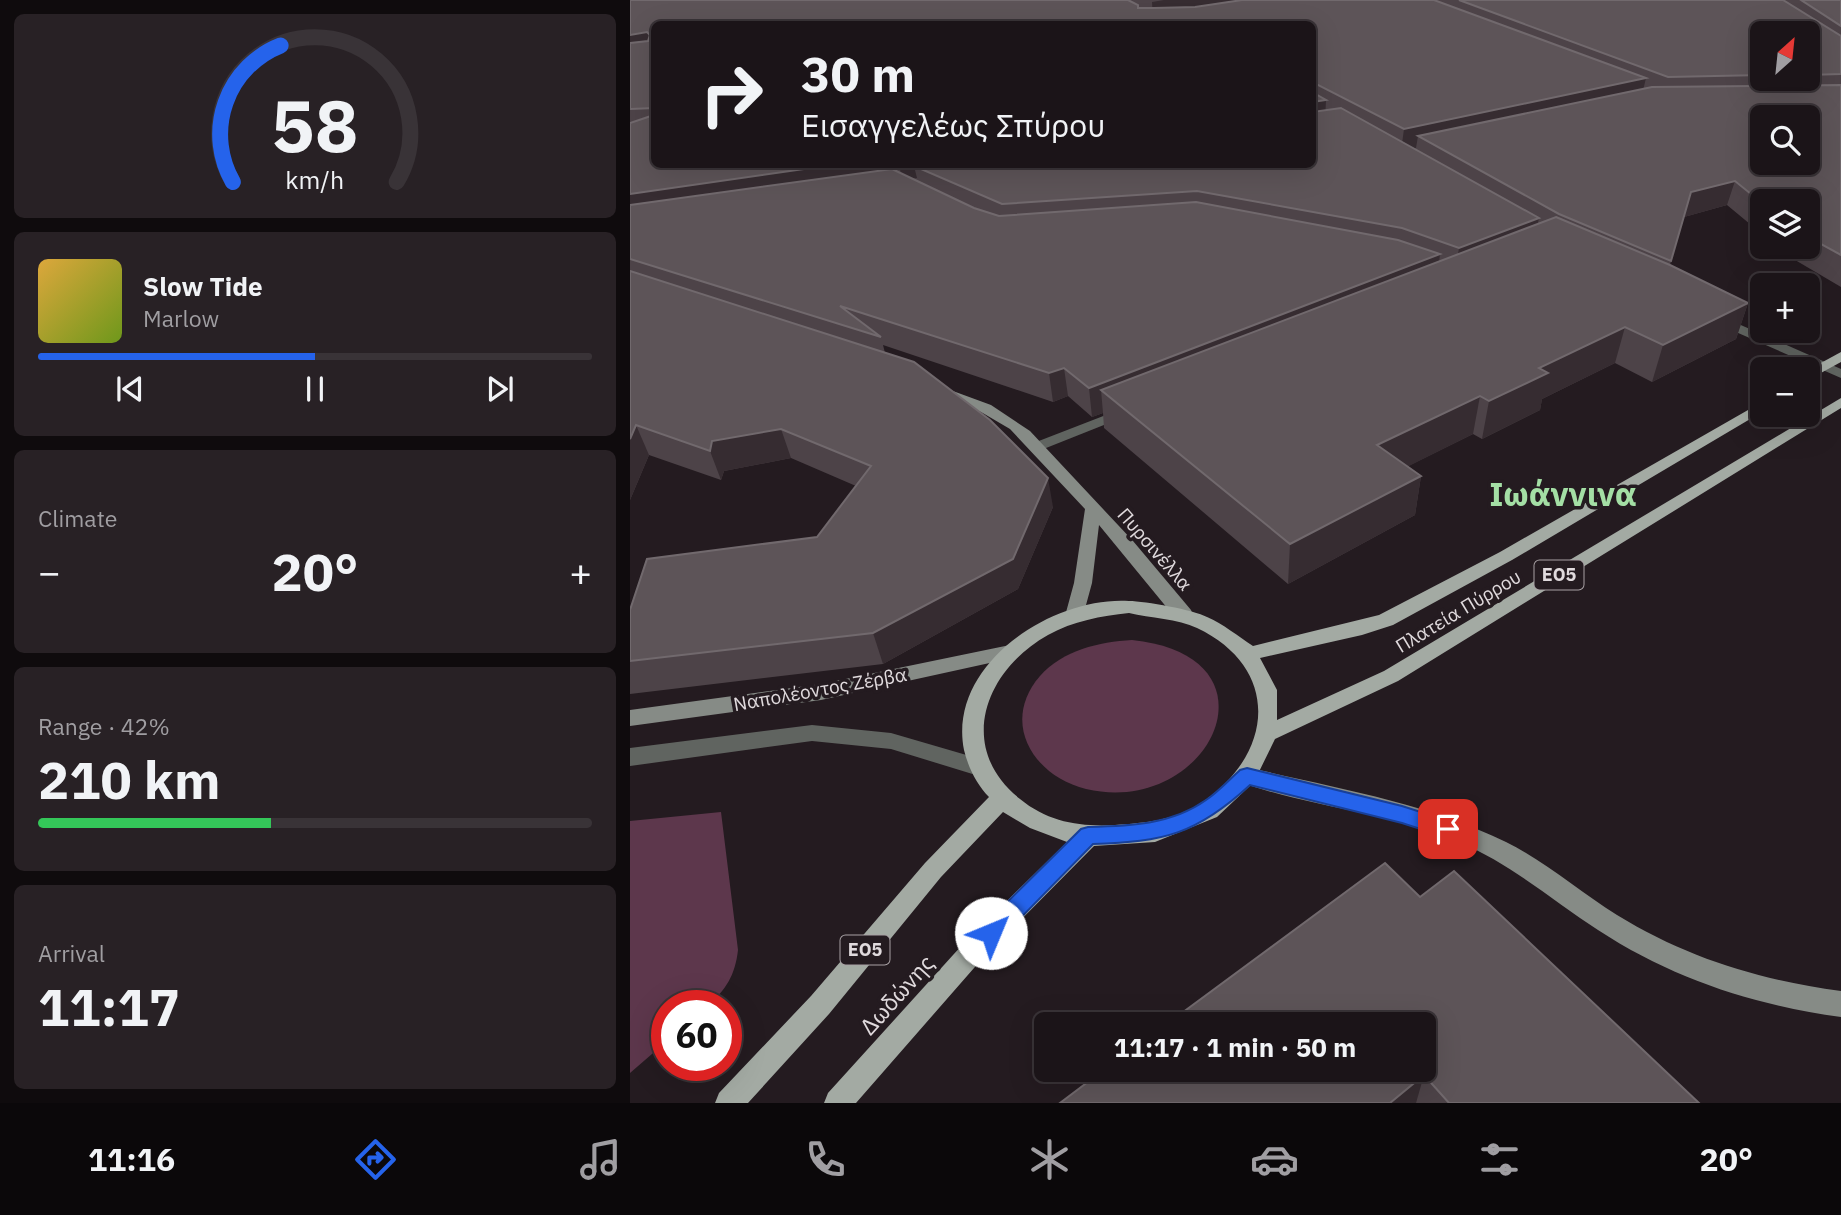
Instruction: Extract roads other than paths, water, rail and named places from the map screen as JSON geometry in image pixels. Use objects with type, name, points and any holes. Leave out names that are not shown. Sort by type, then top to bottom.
[{"type":"main road","points":[[1820,368],[1841,356]]},
{"type":"main road","name":"Πλατεία Πύρρου","points":[[1268,733],[1391,677],[1841,402]]},
{"type":"main road","name":"Πλατεία Πύρρου","points":[[1247,654],[1362,628],[1420,603],[1506,556],[1750,413]]},
{"type":"main road","points":[[1129,607],[1184,615],[1216,628],[1247,654],[1258,668],[1269,697],[1272,711],[1268,733],[1263,750],[1247,776],[1213,807],[1166,828],[1140,834],[1088,836],[1040,823],[1002,798],[979,766],[972,743],[975,706],[979,694],[991,672],[1010,652],[1039,631],[1074,616],[1129,607]]},
{"type":"main road","name":"ΕΟ5","points":[[729,1103],[820,1005],[933,870],[1002,798]]},
{"type":"main road","name":"Δωδώνης","points":[[838,1103],[972,952],[1088,836]]},
{"type":"street","points":[[885,168],[898,186]]},
{"type":"street","points":[[884,188],[910,188]]},
{"type":"street","points":[[1700,311],[1841,374]]},
{"type":"street","name":"Πυρσινέλλα","points":[[926,386],[999,415],[1014,425],[1127,545],[1184,615]]},
{"type":"street","points":[[1036,447],[1138,407]]},
{"type":"street","name":"Πυρσινέλλα","points":[[1074,616],[1083,583],[1093,510]]},
{"type":"street","name":"Ναπολέοντος Ζέρβα","points":[[630,718],[821,692],[1010,652]]},
{"type":"street","points":[[630,757],[812,733],[891,741],[979,766]]},
{"type":"street","points":[[1247,776],[1402,815],[1471,837],[1519,861],[1646,946],[1693,968],[1726,982],[1758,991],[1841,1004]]},
{"type":"district","name":"Ιωάννινα","points":[[1563,494]]}]
